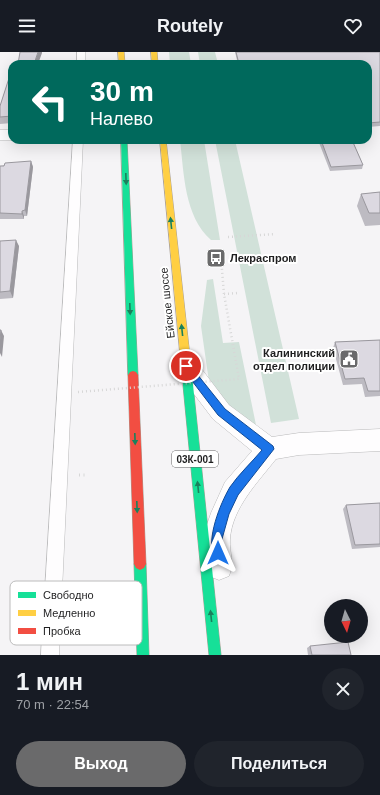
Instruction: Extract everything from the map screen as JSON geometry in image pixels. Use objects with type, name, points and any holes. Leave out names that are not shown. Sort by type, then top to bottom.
[{"type":"main road","points":[[124,144],[140,581]]},
{"type":"main road","name":"Ейское шоссе","points":[[163,144],[215,655]]},
{"type":"main road","points":[[142,628],[143,655]]},
{"type":"street","points":[[186,366],[221,412],[269,449]]},
{"type":"street","points":[[228,655],[216,539],[224,513],[234,491],[269,449],[300,444],[380,440]]},
{"type":"lane","points":[[54,581],[78,144]]},
{"type":"lane","points":[[50,655],[51,645]]},
{"type":"path","points":[[228,237],[276,234]]},
{"type":"path","points":[[78,392],[238,379],[224,294],[221,258],[216,258]]},
{"type":"path","points":[[224,294],[238,293]]},
{"type":"shaded area","points":[[169,52],[189,52],[190,60],[170,60]]},
{"type":"shaded area","points":[[198,52],[215,52],[217,60],[199,60]]},
{"type":"shaded area","points":[[180,144],[205,144],[220,240],[211,240],[195,219],[190,207],[184,180]]},
{"type":"shaded area","points":[[216,144],[236,144],[299,419],[271,423]]},
{"type":"shaded area","points":[[213,279],[223,343],[239,342],[256,425],[243,420],[219,397],[209,382],[201,326],[207,280]]},
{"type":"building","points":[[20,52],[38,52],[35,60],[19,60]]},
{"type":"building","points":[[236,52],[380,52],[380,122],[372,123],[372,60],[238,60]]},
{"type":"building","points":[[8,81],[8,116],[0,117],[0,106]]},
{"type":"building","points":[[322,144],[354,144],[363,165],[331,167]]},
{"type":"building","points":[[31,161],[25,210],[22,211],[22,214],[0,213],[0,166],[4,166],[5,163]]},
{"type":"building","points":[[380,192],[380,213],[369,213],[361,194]]},
{"type":"building","points":[[16,240],[10,291],[0,292],[0,241]]},
{"type":"building","points":[[380,340],[380,391],[368,391],[364,378],[345,379],[335,342]]},
{"type":"building","points":[[380,503],[380,544],[355,545],[346,505]]},
{"type":"building","points":[[348,643],[351,655],[312,655],[310,646]]},
{"type":"traffic: fast","points":[[124,144],[133,375]]},
{"type":"traffic: fast","points":[[187,375],[215,655]]},
{"type":"traffic: fast","points":[[140,564],[141,581]]},
{"type":"traffic: fast","points":[[142,625],[143,655]]},
{"type":"traffic: slow","points":[[121,52],[122,60]]},
{"type":"traffic: slow","points":[[154,52],[155,60]]},
{"type":"traffic: slow","points":[[163,144],[187,375]]},
{"type":"traffic: jam","points":[[133,375],[140,564]]},
{"type":"place","name":"Лекраспром","points":[[216,258]]},
{"type":"place","name":"Калининский отдел полиции","points":[[349,359]]},
{"type":"route","points":[[186,366],[221,412],[269,449],[234,491],[224,513],[216,539],[218,553]]}]
